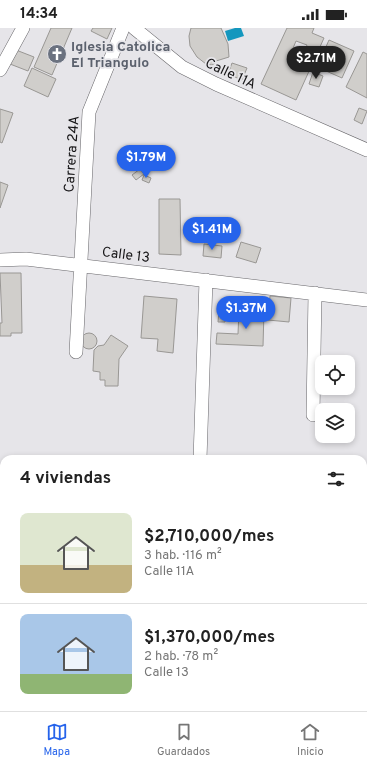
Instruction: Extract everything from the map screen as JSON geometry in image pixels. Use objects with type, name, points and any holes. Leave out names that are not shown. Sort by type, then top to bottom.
[{"type":"street","points":[[0,70],[23,28]]},
{"type":"street","name":"Carrera 24A","points":[[76,352],[89,112],[124,28]]},
{"type":"street","name":"Calle 11A","points":[[134,28],[182,67],[216,84],[367,150]]},
{"type":"street","name":"Calle 13","points":[[0,260],[26,258],[367,300]]},
{"type":"street","points":[[200,455],[206,280]]},
{"type":"street","points":[[313,415],[315,293]]},
{"type":"water","points":[[241,28],[244,36],[228,41],[225,31]]},
{"type":"building","points":[[51,28],[72,28],[52,75],[34,67]]},
{"type":"building","points":[[93,28],[112,28],[107,39],[91,31]]},
{"type":"building","points":[[191,28],[221,28],[228,44],[229,57],[216,61],[212,65],[206,64],[197,57],[190,46],[189,36]]},
{"type":"building","points":[[287,28],[314,28],[312,33],[324,38],[296,100],[261,84]],"holes":[[[296,41],[307,45],[299,63],[289,58]]]},
{"type":"building","points":[[329,40],[354,51],[342,78],[317,67]]},
{"type":"building","points":[[16,50],[34,57],[28,71],[10,64]]},
{"type":"building","points":[[363,52],[367,54],[367,98],[346,87]]},
{"type":"building","points":[[232,63],[247,68],[242,80],[228,74]]},
{"type":"building","points":[[32,68],[56,79],[48,97],[24,86]]},
{"type":"building","points":[[313,72],[323,76],[319,87],[309,84]]},
{"type":"building","points":[[359,108],[367,111],[362,124],[354,120]]},
{"type":"building","points":[[0,109],[13,113],[2,143],[0,142]]},
{"type":"building","points":[[140,169],[144,174],[136,180],[132,175]]},
{"type":"building","points":[[144,175],[151,178],[149,183],[142,180]]},
{"type":"building","points":[[0,182],[8,185],[0,208]]},
{"type":"building","points":[[159,199],[180,199],[181,255],[159,254]]},
{"type":"building","points":[[241,242],[261,248],[256,263],[236,257]]},
{"type":"building","points":[[204,244],[222,246],[221,258],[203,256]]},
{"type":"building","points":[[0,273],[21,273],[22,333],[11,333],[11,336],[0,336],[0,323],[2,323]]},
{"type":"building","points":[[144,296],[177,299],[173,353],[157,351],[158,339],[141,338]]},
{"type":"building","points":[[270,296],[291,298],[289,322],[268,320]]},
{"type":"building","points":[[219,310],[226,310],[225,322],[218,322]]},
{"type":"building","points":[[239,310],[264,311],[263,346],[216,344],[217,333],[238,334]]},
{"type":"building","points":[[89,333],[95,335],[97,341],[95,347],[89,349],[83,347],[81,341],[83,335]]},
{"type":"building","points":[[111,335],[128,346],[119,359],[118,386],[105,386],[105,380],[100,380],[100,372],[93,371],[94,350],[98,346],[104,345]]},
{"type":"place","name":"Iglesia Catolica El Triangulo","points":[[57,54]]}]
